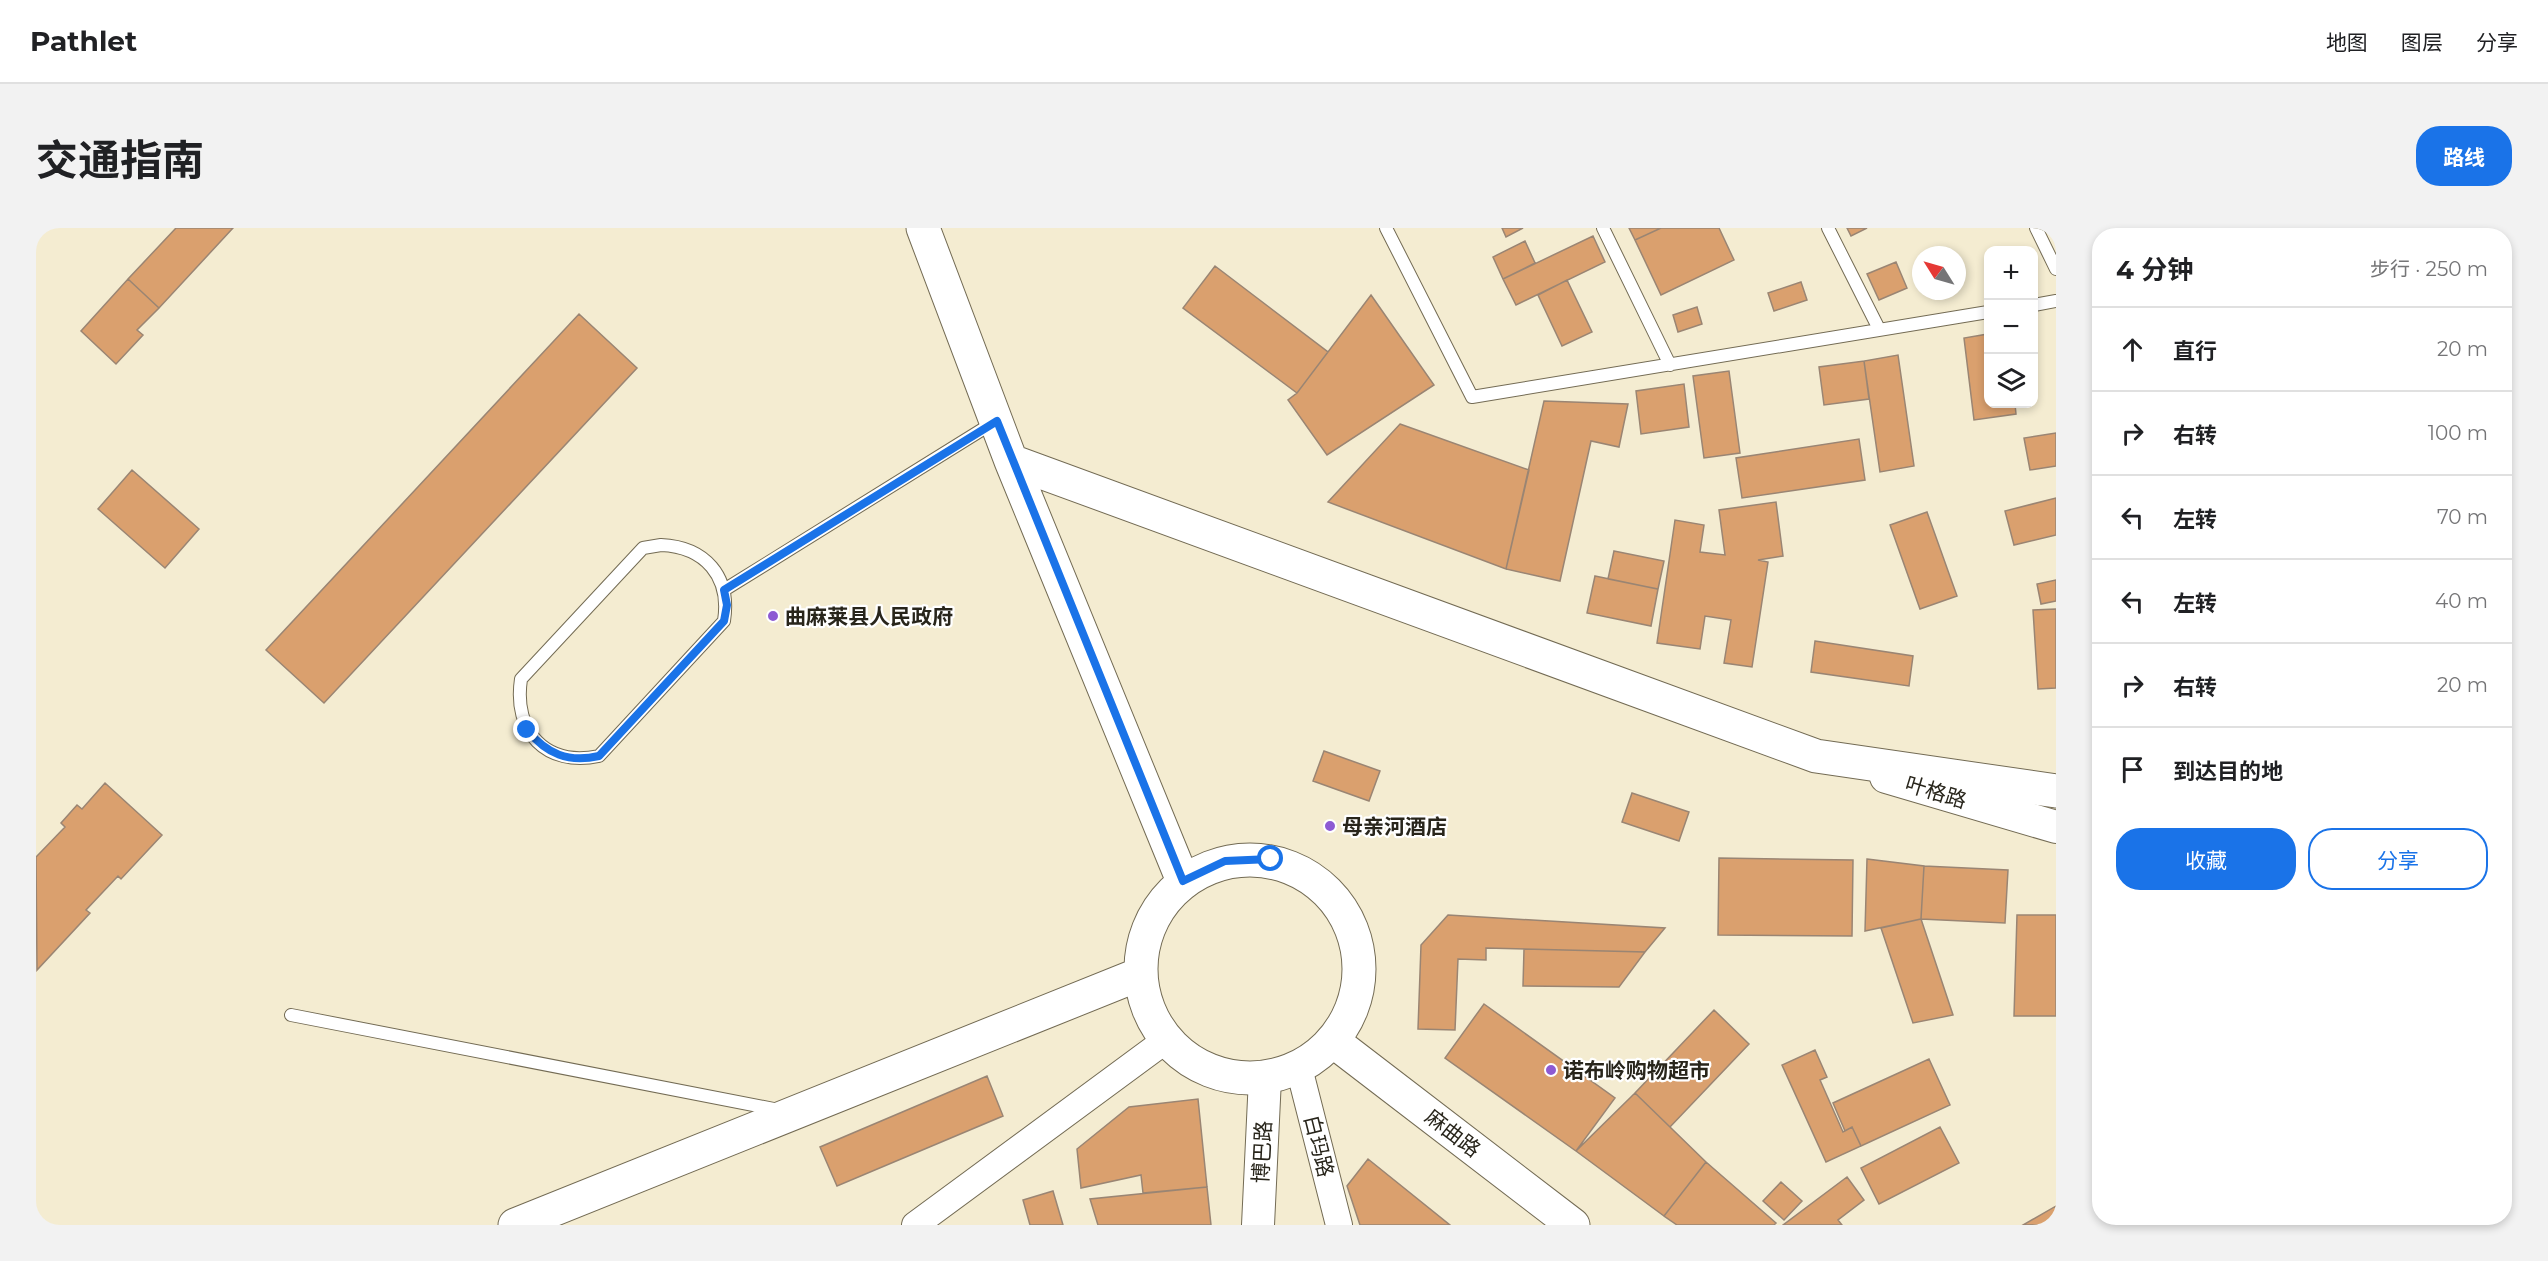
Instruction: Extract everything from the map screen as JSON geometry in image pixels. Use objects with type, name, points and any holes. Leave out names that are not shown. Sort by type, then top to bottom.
[{"type":"main road","points":[[923,228],[1011,461],[1183,881]]},
{"type":"main road","points":[[1011,461],[1816,756],[2056,791]]},
{"type":"main road","points":[[1271,859],[1314,877],[1345,911],[1360,955],[1356,1001],[1333,1041],[1299,1068],[1265,1078],[1228,1077],[1194,1064],[1166,1040],[1148,1010],[1140,974],[1144,939],[1149,928],[1159,907],[1183,881],[1225,861],[1271,859]]},
{"type":"main road","points":[[515,1225],[1140,974]]},
{"type":"main road","name":"麻曲路","points":[[1333,1041],[1573,1225]]},
{"type":"street","name":"叶格路","points":[[1816,756],[2056,827]]},
{"type":"street","points":[[915,1225],[1166,1040]]},
{"type":"street","name":"白玛路","points":[[1299,1068],[1340,1225]]},
{"type":"street","name":"博巴路","points":[[1258,1225],[1265,1078]]},
{"type":"lane","points":[[1386,228],[1472,397],[1984,313]]},
{"type":"lane","points":[[1603,228],[1670,365]]},
{"type":"lane","points":[[1828,228],[1879,329]]},
{"type":"lane","points":[[2036,228],[2056,269]]},
{"type":"lane","points":[[2038,304],[2056,301]]},
{"type":"lane","points":[[724,590],[997,421]]},
{"type":"lane","points":[[661,545],[678,546],[694,552],[708,562],[718,575],[724,590],[727,605],[724,621],[599,756],[583,760],[551,753],[527,730],[520,714],[518,697],[521,680],[643,548],[661,545]]},
{"type":"lane","points":[[291,1015],[795,1113]]},
{"type":"building","points":[[176,228],[233,228],[159,308],[128,279]]},
{"type":"building","points":[[1502,228],[1523,228],[1506,237]]},
{"type":"building","points":[[1629,228],[1661,228],[1635,240]]},
{"type":"building","points":[[1661,228],[1719,228],[1734,260],[1661,295],[1635,240]]},
{"type":"building","points":[[1847,228],[1867,228],[1851,236]]},
{"type":"building","points":[[1593,236],[1605,262],[1516,305],[1503,279]]},
{"type":"building","points":[[1525,241],[1535,263],[1503,279],[1493,257]]},
{"type":"building","points":[[1896,262],[1907,288],[1879,300],[1867,274]]},
{"type":"building","points":[[1215,266],[1328,352],[1297,393],[1183,308]]},
{"type":"building","points":[[128,279],[159,308],[137,330],[143,335],[116,364],[81,331]]},
{"type":"building","points":[[1567,280],[1592,332],[1562,346],[1538,295]]},
{"type":"building","points":[[1801,282],[1807,300],[1774,311],[1768,293]]},
{"type":"building","points":[[1371,295],[1434,385],[1327,455],[1288,400],[1297,393]]},
{"type":"building","points":[[1697,307],[1702,324],[1678,332],[1673,315]]},
{"type":"building","points":[[579,314],[637,368],[324,703],[266,650]]},
{"type":"building","points":[[1984,335],[1984,408],[2015,408],[2016,414],[1974,420],[1964,338]]},
{"type":"building","points":[[1898,355],[1914,466],[1880,472],[1864,361]]},
{"type":"building","points":[[1864,361],[1869,399],[1824,405],[1819,367]]},
{"type":"building","points":[[1729,371],[1740,453],[1704,458],[1693,376]]},
{"type":"building","points":[[1684,384],[1689,427],[1641,434],[1636,391]]},
{"type":"building","points":[[1544,401],[1628,404],[1619,447],[1591,441],[1560,581],[1506,569]]},
{"type":"building","points":[[1400,424],[1529,470],[1506,569],[1328,502]]},
{"type":"building","points":[[2056,433],[2056,466],[2030,470],[2024,438]]},
{"type":"building","points":[[1859,439],[1865,480],[1742,498],[1736,458]]},
{"type":"building","points":[[132,470],[199,529],[165,568],[98,509]]},
{"type":"building","points":[[2056,498],[2056,535],[2014,545],[2005,511]]},
{"type":"building","points":[[1776,502],[1783,556],[1758,560],[1768,562],[1752,667],[1724,663],[1731,620],[1705,616],[1700,649],[1657,643],[1675,520],[1704,525],[1700,552],[1725,555],[1719,510]]},
{"type":"building","points":[[1927,512],[1957,596],[1920,609],[1890,525]]},
{"type":"building","points":[[1614,551],[1664,561],[1658,589],[1608,579]]},
{"type":"building","points":[[1595,576],[1658,589],[1651,626],[1587,613]]},
{"type":"building","points":[[2056,580],[2056,601],[2041,604],[2037,584]]},
{"type":"building","points":[[2056,609],[2056,688],[2038,689],[2033,610]]},
{"type":"building","points":[[1815,641],[1913,656],[1909,686],[1811,672]]},
{"type":"building","points":[[1324,751],[1380,771],[1369,801],[1313,781]]},
{"type":"building","points":[[105,783],[162,835],[121,879],[118,876],[86,910],[90,913],[37,970],[36,857],[65,827],[61,823],[77,805],[82,809]]},
{"type":"building","points":[[1632,793],[1689,812],[1679,841],[1622,822]]},
{"type":"building","points":[[1719,858],[1853,860],[1852,936],[1718,935]]},
{"type":"building","points":[[1867,859],[1924,866],[1921,919],[1865,931]]},
{"type":"building","points":[[1924,866],[2008,870],[2005,923],[1921,919]]},
{"type":"building","points":[[1448,915],[1665,928],[1645,952],[1486,948],[1486,960],[1458,959],[1455,1030],[1418,1029],[1421,945]]},
{"type":"building","points":[[2017,915],[2056,915],[2056,1016],[2014,1016]]},
{"type":"building","points":[[1921,919],[1953,1015],[1913,1023],[1881,928]]},
{"type":"building","points":[[1524,949],[1645,952],[1619,987],[1523,986]]},
{"type":"building","points":[[1484,1004],[1615,1098],[1576,1151],[1445,1058]]},
{"type":"building","points":[[1714,1010],[1749,1044],[1670,1127],[1635,1093]]},
{"type":"building","points":[[1815,1050],[1827,1077],[1820,1080],[1843,1132],[1852,1127],[1861,1146],[1826,1162],[1782,1065]]},
{"type":"building","points":[[1929,1059],[1950,1105],[1861,1146],[1852,1127],[1845,1131],[1833,1103]]},
{"type":"building","points":[[987,1076],[1003,1116],[837,1186],[820,1147]]},
{"type":"building","points":[[1635,1093],[1706,1162],[1664,1216],[1576,1151]]},
{"type":"building","points":[[1198,1099],[1207,1187],[1143,1193],[1141,1175],[1081,1188],[1077,1149],[1129,1107]]},
{"type":"building","points":[[1940,1127],[1959,1163],[1879,1204],[1861,1168]]},
{"type":"building","points":[[1368,1159],[1450,1225],[1360,1225],[1347,1186]]},
{"type":"building","points":[[1706,1162],[1776,1223],[1774,1225],[1677,1225],[1664,1216]]},
{"type":"building","points":[[1847,1177],[1864,1200],[1838,1220],[1842,1225],[1783,1225]]},
{"type":"building","points":[[1781,1182],[1802,1201],[1784,1220],[1763,1201]]},
{"type":"building","points":[[1207,1187],[1211,1225],[1098,1225],[1090,1199]]},
{"type":"building","points":[[1053,1191],[1063,1225],[1030,1225],[1023,1200]]},
{"type":"building","points":[[2056,1206],[2056,1225],[2023,1225]]},
{"type":"place","name":"曲麻莱县人民政府","points":[[773,616]]},
{"type":"place","name":"母亲河酒店","points":[[1330,826]]},
{"type":"place","name":"诺布岭购物超市","points":[[1551,1070]]},
{"type":"route","points":[[527,730],[551,753],[583,760],[599,756],[724,621],[727,605],[724,590],[997,421],[1011,461],[1183,881],[1225,861],[1271,859]]}]
